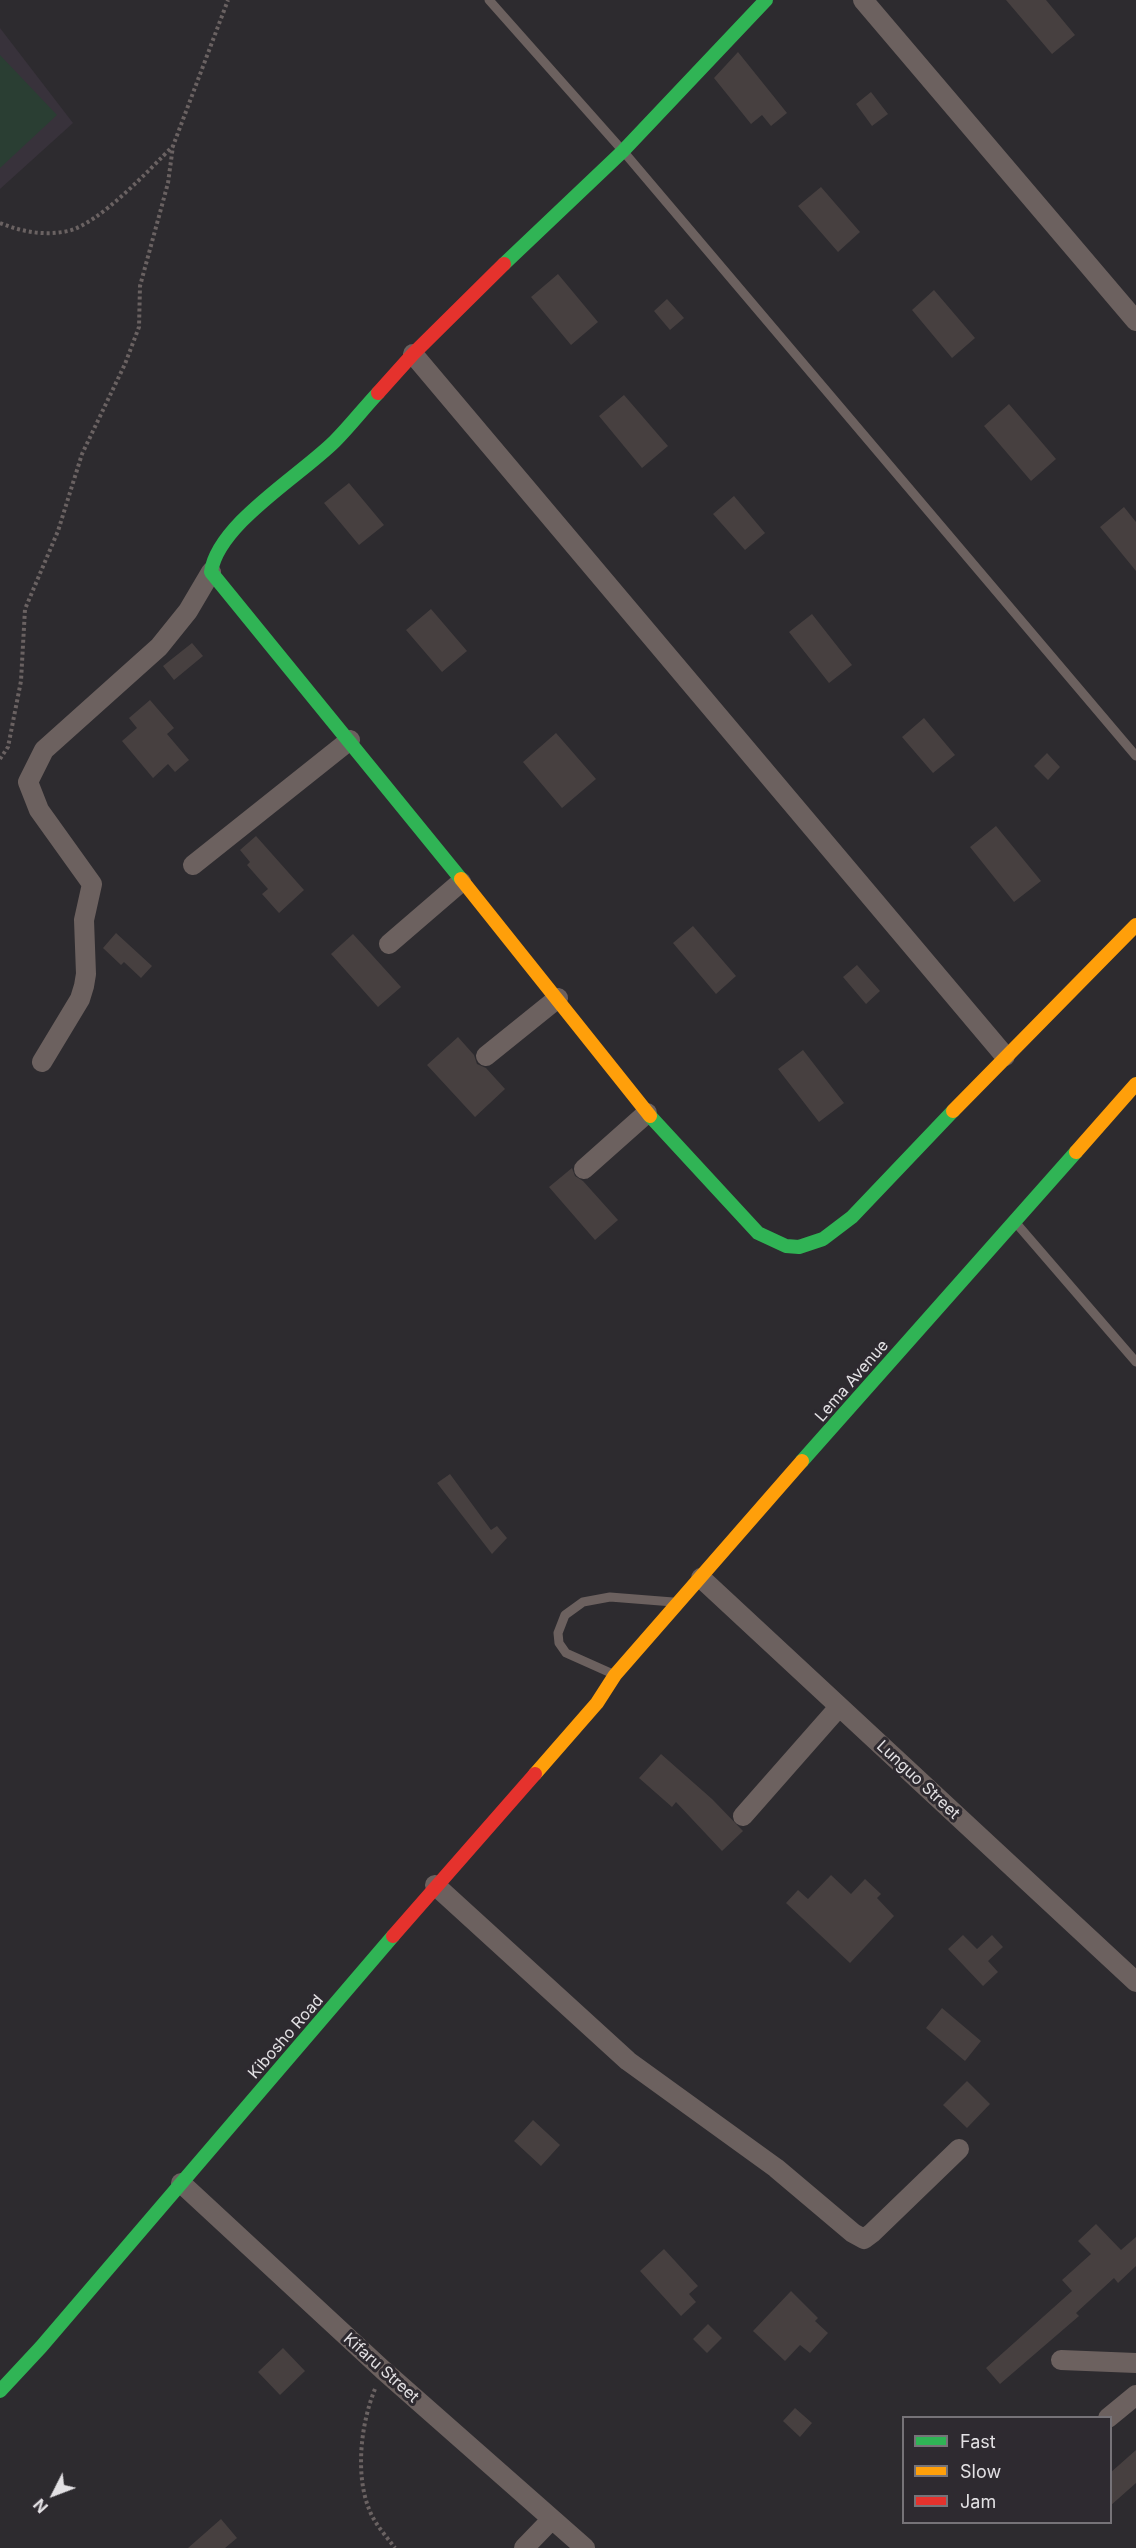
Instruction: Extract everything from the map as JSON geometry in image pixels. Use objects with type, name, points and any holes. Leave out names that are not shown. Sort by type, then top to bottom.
[{"type":"street","points":[[42,1062],[80,999],[84,986],[86,974],[84,920],[92,884],[39,810],[28,782],[44,750],[159,647],[173,631],[211,572],[213,558],[227,535],[334,442],[413,354],[486,280],[623,151],[766,0]]},
{"type":"street","points":[[862,0],[1136,321]]},
{"type":"street","points":[[413,354],[1005,1056]]},
{"type":"street","points":[[211,572],[350,740],[461,882],[558,998],[647,1113],[730,1205],[758,1233],[775,1243],[799,1247],[823,1239],[852,1217],[1005,1056],[1136,925]]},
{"type":"street","points":[[193,865],[350,740]]},
{"type":"street","points":[[389,944],[461,882]]},
{"type":"street","points":[[486,1056],[558,998]]},
{"type":"street","name":"Lema Avenue","points":[[597,1703],[615,1675],[677,1603],[1136,1084]]},
{"type":"street","points":[[584,1169],[647,1113]]},
{"type":"street","name":"Lunguo Street","points":[[701,1578],[1136,1982]]},
{"type":"street","name":"Kibosho Road","points":[[0,2391],[41,2347],[374,1962],[435,1885],[597,1703]]},
{"type":"street","points":[[743,1816],[839,1707]]},
{"type":"street","points":[[435,1885],[628,2061],[767,2161],[858,2236],[864,2239],[872,2233],[959,2149]]},
{"type":"street","name":"Kifaru Street","points":[[181,2183],[383,2370],[585,2548]]},
{"type":"street","points":[[1061,2360],[1136,2363]]},
{"type":"street","points":[[1110,2416],[1136,2395]]},
{"type":"street","points":[[524,2548],[552,2519]]},
{"type":"lane","points":[[489,0],[623,151],[1136,756]]},
{"type":"lane","points":[[1015,1221],[1136,1362]]},
{"type":"lane","points":[[615,1675],[566,1653],[559,1643],[558,1634],[565,1615],[583,1602],[609,1597],[677,1603]]},
{"type":"path","points":[[0,759],[8,747],[21,681],[25,609],[58,531],[82,454],[125,364],[139,327],[140,286],[168,183],[173,146],[228,0]]},
{"type":"path","points":[[0,223],[21,231],[49,234],[71,230],[90,220],[125,193],[173,146]]},
{"type":"path","points":[[383,2370],[364,2424],[362,2477],[368,2507],[395,2548]]},
{"type":"shaded area","points":[[0,28],[73,123],[0,189]]},
{"type":"green space","points":[[0,55],[57,115],[0,168]]},
{"type":"building","points":[[1006,0],[1046,0],[1075,35],[1052,54]]},
{"type":"building","points":[[738,52],[787,113],[771,126],[762,115],[751,124],[714,78]]},
{"type":"building","points":[[871,92],[888,114],[872,126],[856,104]]},
{"type":"building","points":[[821,187],[860,232],[838,252],[798,206]]},
{"type":"building","points":[[558,274],[598,322],[571,345],[531,297]]},
{"type":"building","points":[[934,290],[975,338],[952,358],[912,310]]},
{"type":"building","points":[[667,299],[684,318],[670,330],[654,311]]},
{"type":"building","points":[[624,395],[668,446],[642,468],[599,416]]},
{"type":"building","points":[[1009,404],[1056,459],[1031,481],[984,426]]},
{"type":"building","points":[[349,483],[384,525],[359,545],[324,503]]},
{"type":"building","points":[[734,496],[765,533],[745,550],[713,514]]},
{"type":"building","points":[[1124,507],[1136,522],[1136,571],[1100,527]]},
{"type":"building","points":[[431,609],[467,651],[442,672],[406,630]]},
{"type":"building","points":[[812,614],[852,665],[829,683],[789,632]]},
{"type":"building","points":[[192,643],[203,656],[174,680],[163,666]]},
{"type":"building","points":[[150,700],[174,728],[167,734],[189,760],[175,772],[168,764],[153,778],[122,741],[137,728],[129,718]]},
{"type":"building","points":[[924,718],[955,755],[933,773],[902,737]]},
{"type":"building","points":[[556,733],[596,779],[562,808],[523,762]]},
{"type":"building","points":[[1047,753],[1060,767],[1048,780],[1034,766]]},
{"type":"building","points":[[996,826],[1041,881],[1014,902],[970,847]]},
{"type":"building","points":[[256,836],[304,890],[279,913],[262,894],[268,889],[247,865],[250,862],[240,850]]},
{"type":"building","points":[[693,926],[736,976],[716,994],[673,943]]},
{"type":"building","points":[[116,933],[152,966],[141,978],[124,962],[121,965],[103,948]]},
{"type":"building","points":[[353,934],[401,987],[378,1007],[331,954]]},
{"type":"building","points":[[857,965],[880,991],[866,1004],[843,977]]},
{"type":"building","points":[[458,1037],[474,1055],[477,1064],[486,1068],[505,1089],[475,1117],[427,1065]]},
{"type":"building","points":[[803,1050],[844,1103],[819,1122],[778,1069]]},
{"type":"building","points":[[572,1168],[575,1176],[583,1181],[618,1220],[595,1240],[549,1187]]},
{"type":"building","points":[[450,1474],[491,1530],[497,1526],[507,1538],[492,1554],[437,1483]]},
{"type":"building","points":[[661,1754],[712,1799],[743,1831],[722,1851],[676,1802],[672,1807],[639,1778]]},
{"type":"building","points":[[831,1875],[851,1894],[865,1879],[881,1894],[877,1898],[894,1916],[850,1963],[786,1903],[798,1890],[808,1899]]},
{"type":"building","points":[[963,1935],[977,1949],[992,1935],[1003,1947],[988,1961],[998,1972],[983,1986],[948,1949]]},
{"type":"building","points":[[942,2008],[981,2041],[965,2061],[926,2028]]},
{"type":"building","points":[[967,2081],[990,2104],[967,2128],[943,2105]]},
{"type":"building","points":[[533,2120],[560,2145],[541,2166],[514,2141]]},
{"type":"building","points":[[1096,2224],[1121,2250],[1136,2237],[1136,2266],[1118,2283],[1114,2278],[1076,2313],[1079,2316],[1000,2384],[986,2368],[1072,2291],[1062,2280],[1091,2254],[1078,2241]]},
{"type":"building","points":[[664,2249],[698,2286],[689,2294],[696,2302],[681,2316],[640,2271]]},
{"type":"building","points":[[791,2291],[818,2318],[815,2321],[828,2333],[810,2353],[800,2345],[785,2361],[753,2331]]},
{"type":"building","points":[[708,2324],[722,2338],[707,2353],[693,2339]]},
{"type":"building","points":[[283,2348],[305,2371],[280,2395],[258,2372]]},
{"type":"building","points":[[795,2408],[812,2423],[800,2437],[783,2421]]},
{"type":"building","points":[[1136,2450],[1136,2483],[1112,2504],[1112,2471]]},
{"type":"building","points":[[221,2519],[237,2538],[225,2548],[188,2548]]},
{"type":"traffic: fast","points":[[504,264],[623,151],[766,0]]},
{"type":"traffic: fast","points":[[378,393],[335,441],[263,502],[228,536],[217,554],[211,572],[461,879]]},
{"type":"traffic: fast","points":[[650,1116],[758,1233],[786,1246],[799,1247],[823,1239],[852,1217],[953,1111]]},
{"type":"traffic: fast","points":[[802,1461],[1076,1152]]},
{"type":"traffic: fast","points":[[0,2391],[41,2347],[393,1936]]},
{"type":"traffic: slow","points":[[461,879],[650,1116]]},
{"type":"traffic: slow","points":[[953,1111],[1136,925]]},
{"type":"traffic: slow","points":[[1076,1152],[1136,1084]]},
{"type":"traffic: slow","points":[[535,1774],[597,1703],[615,1675],[802,1461]]},
{"type":"traffic: jam","points":[[378,393],[413,354],[504,264]]},
{"type":"traffic: jam","points":[[393,1936],[535,1774]]}]
